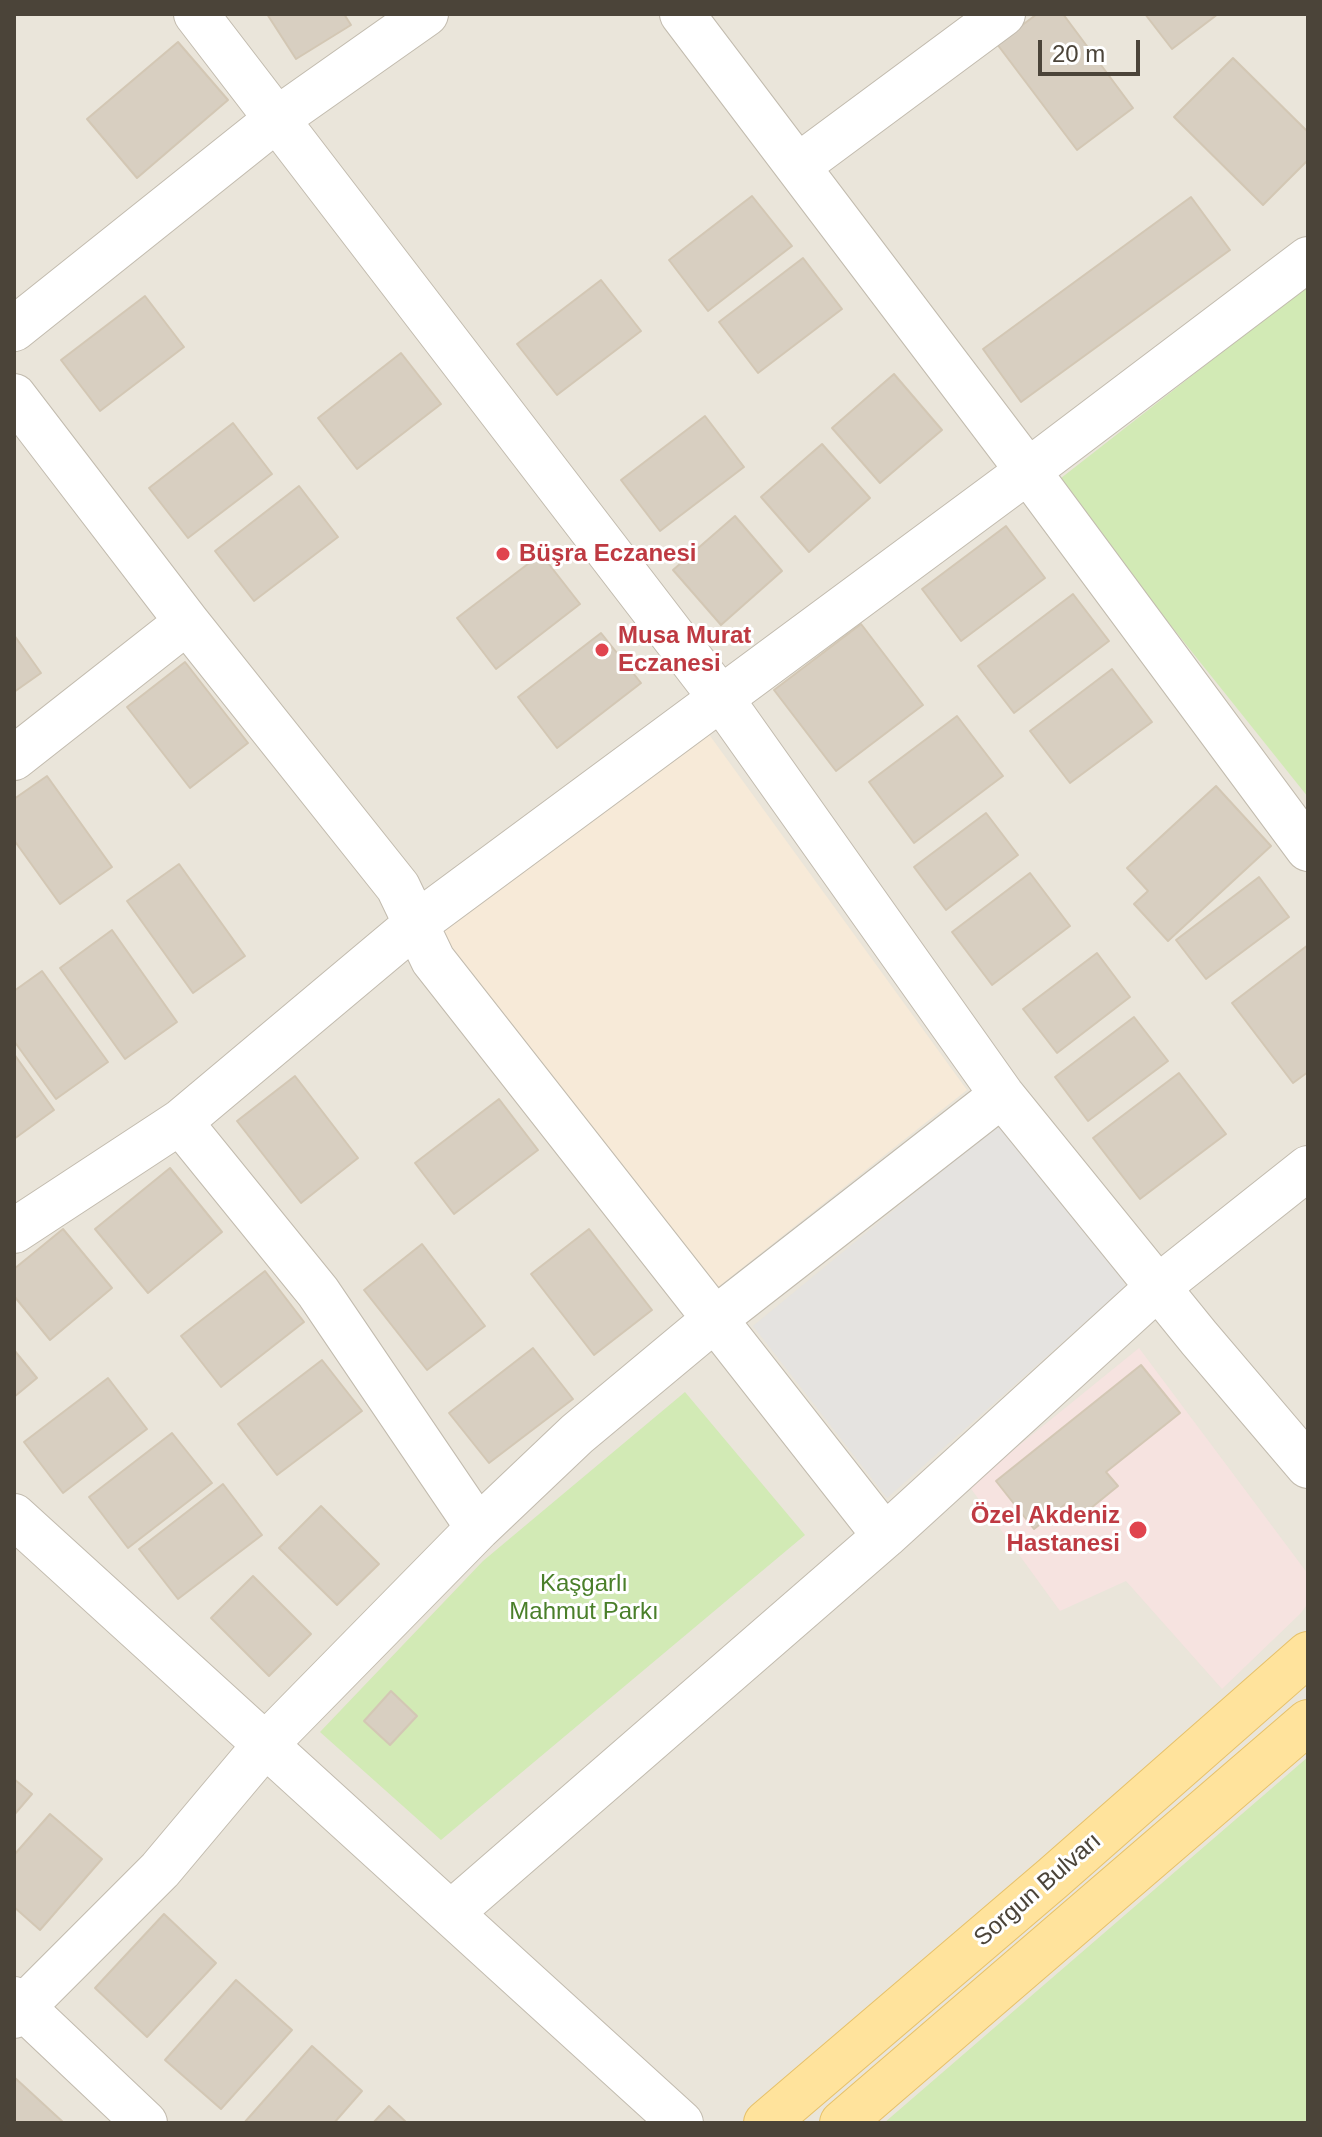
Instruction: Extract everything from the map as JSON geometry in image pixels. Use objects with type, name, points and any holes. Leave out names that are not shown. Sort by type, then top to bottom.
[{"type":"main road","name":"Sorgun Bulvarı","points":[[766,2123],[1053,1878],[1308,1654]]},
{"type":"main road","name":"Sorgun Bulvarı","points":[[842,2123],[1308,1722]]},
{"type":"street","points":[[196,14],[720,697],[1002,1095],[1308,1466]]},
{"type":"street","points":[[14,329],[277,119],[426,14]]},
{"type":"street","points":[[682,14],[1028,471],[1308,849]]},
{"type":"street","points":[[798,166],[1003,14]]},
{"type":"street","points":[[14,1231],[180,1122],[416,924],[1028,471],[1308,259]]},
{"type":"street","points":[[14,396],[187,622],[398,887],[433,960],[885,1536]]},
{"type":"street","points":[[14,758],[187,622]]},
{"type":"street","points":[[145,2123],[17,2008],[160,1870],[265,1745],[478,1528],[577,1434],[715,1319],[1002,1095]]},
{"type":"street","points":[[180,1122],[318,1292],[478,1528]]},
{"type":"street","points":[[452,1912],[885,1536],[1158,1287],[1308,1168]]},
{"type":"street","points":[[14,1516],[681,2123]]},
{"type":"shaded area","points":[[14,14],[1308,14],[1308,2123],[14,2123]]},
{"type":"shaded area","points":[[700,722],[967,1090],[713,1291],[428,927]]},
{"type":"shaded area","points":[[1012,1113],[1126,1286],[887,1498],[753,1326]]},
{"type":"shaded area","name":"Özel Akdeniz Hastanesi","points":[[1139,1348],[1308,1574],[1308,1603],[1301,1613],[1222,1689],[1126,1581],[1060,1611],[969,1486]]},
{"type":"green space","points":[[1308,285],[1308,797],[1056,482]]},
{"type":"green space","name":"Kaşgarlı Mahmut Parkı","points":[[685,1392],[805,1535],[441,1840],[320,1732],[483,1561]]},
{"type":"green space","points":[[1308,1757],[1308,2123],[884,2123]]},
{"type":"building","points":[[267,14],[344,14],[351,25],[296,59]]},
{"type":"building","points":[[1037,14],[1063,14],[1133,108],[1077,150],[997,44]]},
{"type":"building","points":[[1145,14],[1218,14],[1172,49]]},
{"type":"building","points":[[178,42],[228,100],[137,178],[87,119]]},
{"type":"building","points":[[1233,58],[1308,132],[1308,160],[1263,205],[1174,117]]},
{"type":"building","points":[[752,196],[792,246],[708,311],[669,260]]},
{"type":"building","points":[[1191,197],[1230,250],[1021,402],[983,349]]},
{"type":"building","points":[[803,258],[842,309],[758,373],[719,322]]},
{"type":"building","points":[[601,280],[641,331],[557,395],[517,344]]},
{"type":"building","points":[[145,296],[184,347],[100,411],[61,360]]},
{"type":"building","points":[[401,353],[441,404],[357,469],[318,418]]},
{"type":"building","points":[[894,374],[942,430],[880,483],[832,428]]},
{"type":"building","points":[[705,416],[744,467],[660,531],[621,480]]},
{"type":"building","points":[[233,423],[272,474],[188,538],[149,488]]},
{"type":"building","points":[[822,444],[870,498],[809,552],[761,497]]},
{"type":"building","points":[[299,486],[338,537],[254,601],[215,551]]},
{"type":"building","points":[[735,516],[782,571],[721,625],[673,570]]},
{"type":"building","points":[[1006,526],[1045,578],[961,641],[922,589]]},
{"type":"building","points":[[541,554],[580,604],[496,669],[457,618]]},
{"type":"building","points":[[1073,594],[1109,641],[1014,713],[978,666]]},
{"type":"building","points":[[861,624],[923,705],[836,771],[774,690]]},
{"type":"building","points":[[601,633],[641,683],[557,748],[518,697]]},
{"type":"building","points":[[14,635],[41,673],[14,692]]},
{"type":"building","points":[[185,662],[248,743],[190,788],[127,707]]},
{"type":"building","points":[[1112,669],[1152,722],[1070,783],[1030,731]]},
{"type":"building","points":[[957,716],[1003,776],[914,843],[869,782]]},
{"type":"building","points":[[47,776],[112,867],[60,904],[14,840],[14,799]]},
{"type":"building","points":[[1216,786],[1271,846],[1168,941],[1134,904],[1148,891],[1127,868]]},
{"type":"building","points":[[986,813],[1018,855],[946,910],[914,867]]},
{"type":"building","points":[[179,864],[245,956],[193,993],[127,901]]},
{"type":"building","points":[[1030,873],[1070,926],[992,985],[952,932]]},
{"type":"building","points":[[1259,877],[1289,917],[1206,979],[1176,940]]},
{"type":"building","points":[[112,930],[177,1022],[125,1059],[60,968]]},
{"type":"building","points":[[1308,945],[1308,1072],[1293,1083],[1232,1003]]},
{"type":"building","points":[[1097,953],[1130,997],[1057,1053],[1023,1009]]},
{"type":"building","points":[[42,971],[108,1062],[56,1099],[14,1041],[14,991]]},
{"type":"building","points":[[1134,1017],[1168,1061],[1088,1121],[1055,1077]]},
{"type":"building","points":[[14,1054],[54,1110],[14,1139]]},
{"type":"building","points":[[1179,1073],[1226,1134],[1140,1199],[1093,1138]]},
{"type":"building","points":[[295,1076],[358,1158],[301,1203],[237,1121]]},
{"type":"building","points":[[499,1099],[538,1150],[454,1214],[415,1163]]},
{"type":"building","points":[[170,1168],[222,1232],[148,1293],[95,1229]]},
{"type":"building","points":[[63,1229],[112,1288],[50,1340],[14,1296],[14,1269]]},
{"type":"building","points":[[589,1229],[652,1310],[594,1355],[531,1274]]},
{"type":"building","points":[[422,1244],[485,1326],[427,1370],[364,1290]]},
{"type":"building","points":[[265,1271],[304,1322],[221,1387],[181,1336]]},
{"type":"building","points":[[533,1348],[573,1399],[489,1463],[449,1413]]},
{"type":"building","points":[[14,1350],[37,1378],[14,1397]]},
{"type":"building","points":[[322,1360],[362,1411],[277,1475],[238,1424]]},
{"type":"building","points":[[1141,1365],[1180,1413],[1106,1472],[1118,1486],[1080,1517],[1068,1502],[1034,1529],[996,1481]]},
{"type":"building","points":[[108,1378],[147,1429],[63,1493],[24,1442]]},
{"type":"building","points":[[172,1433],[212,1483],[128,1548],[89,1497]]},
{"type":"building","points":[[223,1484],[262,1535],[178,1599],[139,1549]]},
{"type":"building","points":[[321,1506],[379,1564],[337,1605],[279,1548]]},
{"type":"building","points":[[253,1576],[311,1634],[269,1676],[211,1618]]},
{"type":"building","points":[[391,1691],[417,1716],[390,1745],[364,1721]]},
{"type":"building","points":[[14,1779],[32,1794],[14,1815]]},
{"type":"building","points":[[50,1814],[102,1859],[40,1930],[14,1907],[14,1855]]},
{"type":"building","points":[[164,1914],[216,1963],[147,2037],[95,1988]]},
{"type":"building","points":[[236,1980],[292,2030],[221,2109],[165,2060]]},
{"type":"building","points":[[312,2046],[362,2091],[334,2123],[244,2123]]},
{"type":"building","points":[[14,2077],[64,2123],[14,2123]]},
{"type":"building","points":[[389,2106],[407,2123],[373,2123]]},
{"type":"place","name":"Büşra Eczanesi","points":[[503,554]]},
{"type":"place","name":"Musa Murat Eczanesi","points":[[602,650]]},
{"type":"place","name":"Özel Akdeniz Hastanesi","points":[[1138,1530]]}]
